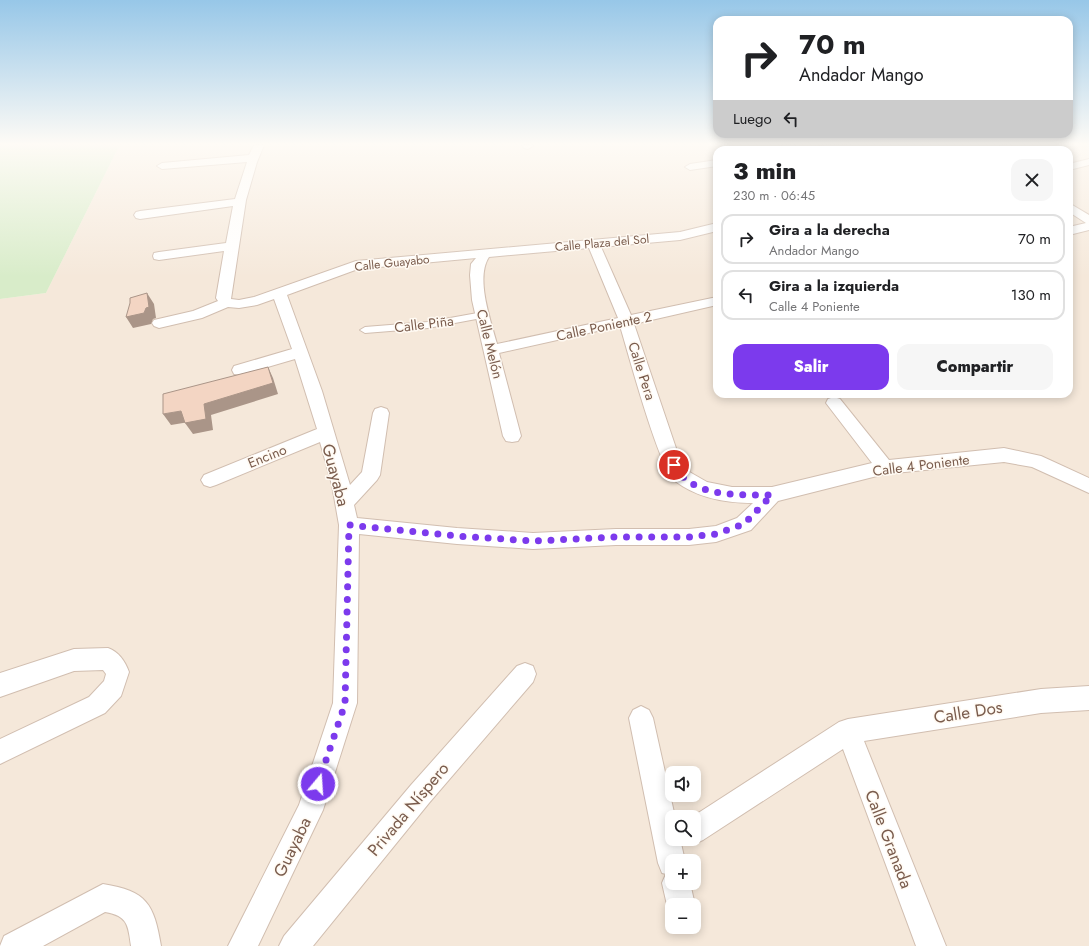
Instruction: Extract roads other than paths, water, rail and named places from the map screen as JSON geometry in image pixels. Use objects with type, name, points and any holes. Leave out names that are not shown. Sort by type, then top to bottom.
[{"type":"street","points":[[159,323],[197,315],[226,303],[223,298],[244,189]]},
{"type":"street","points":[[140,215],[240,202]]},
{"type":"street","points":[[1073,210],[1089,220]]},
{"type":"street","points":[[1073,230],[1089,226]]},
{"type":"street","name":"Calle Plaza del Sol","points":[[485,254],[680,236],[713,228]]},
{"type":"street","name":"Calle Pera","points":[[594,244],[626,321],[669,455],[680,475],[702,488]]},
{"type":"street","points":[[159,256],[232,246]]},
{"type":"street","name":"Calle Guayabo","points":[[226,303],[239,304],[251,302],[356,265],[485,254]]},
{"type":"street","name":"Calle Melón","points":[[485,254],[478,264],[477,275],[479,300],[512,436]]},
{"type":"street","name":"Guayaba","points":[[243,946],[310,810],[345,704],[349,525],[314,391],[279,293]]},
{"type":"street","name":"Calle Poniente 2","points":[[491,350],[713,302]]},
{"type":"street","name":"Calle Piña","points":[[365,330],[428,325],[483,315]]},
{"type":"street","points":[[240,370],[300,352]]},
{"type":"street","points":[[834,403],[885,468]]},
{"type":"street","points":[[344,503],[371,475],[381,413]]},
{"type":"street","name":"Encino","points":[[210,480],[325,433]]},
{"type":"street","name":"Calle 4 Poniente","points":[[702,488],[732,495],[772,495],[885,468],[1004,455],[1034,461],[1089,486]]},
{"type":"street","points":[[349,525],[457,536],[533,541],[616,537],[689,537],[716,534],[744,524],[772,495]]},
{"type":"street","points":[[0,685],[74,660],[108,659],[118,672],[113,688],[97,705],[0,752]]},
{"type":"street","name":"Privada Níspero","points":[[294,946],[420,794],[525,674]]},
{"type":"street","name":"Calle Dos","points":[[848,731],[1041,701],[1089,698]]},
{"type":"street","points":[[641,718],[674,850]]},
{"type":"street","points":[[701,826],[848,731]]},
{"type":"street","name":"Calle Granada","points":[[848,731],[931,946]]},
{"type":"street","points":[[14,946],[103,898],[121,901],[132,908],[142,920],[146,946]]}]
